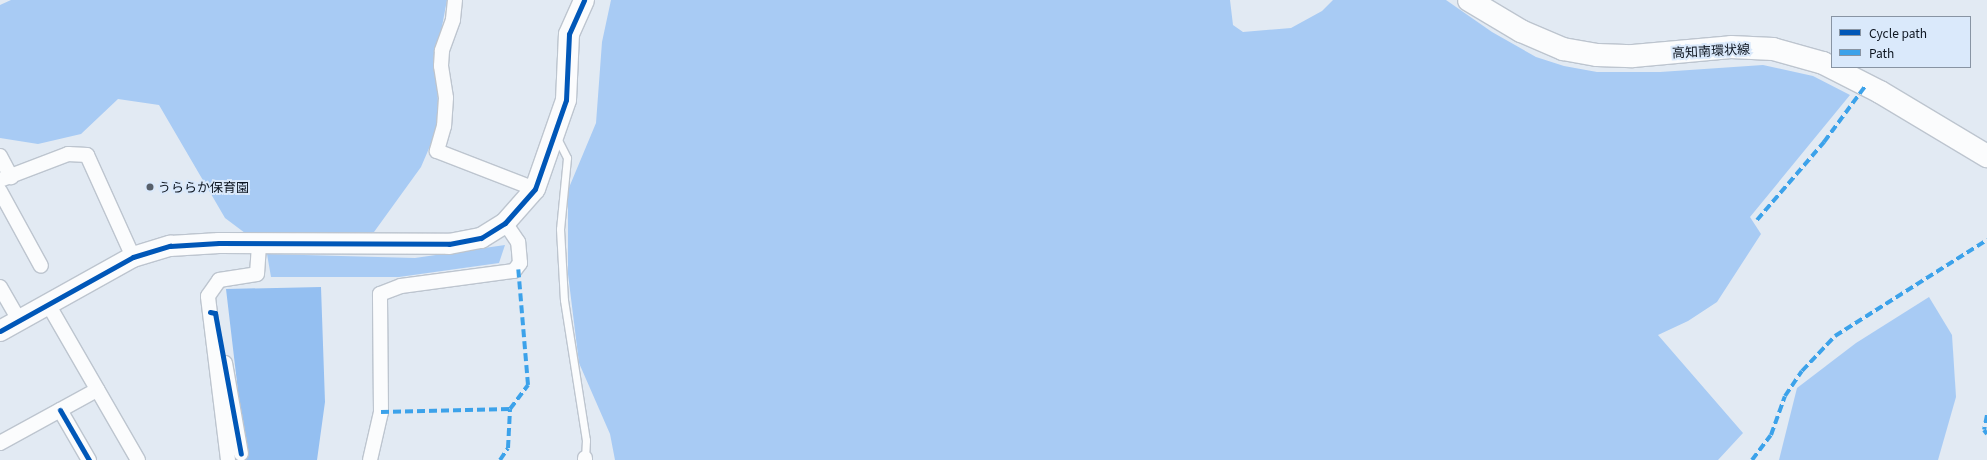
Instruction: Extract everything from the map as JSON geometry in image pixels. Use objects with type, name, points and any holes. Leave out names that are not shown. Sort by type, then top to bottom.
[{"type":"main road","name":"高知南環状線","points":[[1469,0],[1521,31],[1563,49],[1597,55],[1633,56],[1731,47],[1773,49],[1823,63],[1831,67]]},
{"type":"main road","name":"高知南環状線","points":[[1833,68],[1880,92],[1987,156]]},
{"type":"street","points":[[455,0],[453,20],[442,51],[441,66],[446,98],[444,126],[437,151],[536,189]]},
{"type":"street","points":[[0,331],[133,257],[170,246],[258,243],[449,244],[481,238],[505,223],[536,189],[569,87],[569,34],[584,0]]},
{"type":"street","points":[[0,156],[5,179],[68,154],[88,155],[133,257]]},
{"type":"street","points":[[0,191],[41,266]]},
{"type":"street","points":[[370,460],[381,412],[380,294],[401,286],[514,271],[520,263],[518,242],[505,223]]},
{"type":"street","points":[[228,460],[208,296],[219,280],[256,274],[258,243]]},
{"type":"street","points":[[0,287],[19,320]]},
{"type":"street","points":[[48,304],[138,460]]},
{"type":"street","points":[[210,312],[216,313],[241,454]]},
{"type":"street","points":[[0,443],[97,390]]},
{"type":"street","points":[[60,410],[89,460]]},
{"type":"lane","points":[[554,132],[567,158],[560,229],[564,300],[586,440],[585,459]]},
{"type":"shaded area","points":[[11,0],[447,0],[436,58],[439,125],[421,167],[374,232],[351,236],[249,236],[225,218],[159,105],[118,99],[81,134],[38,144],[0,138],[0,5]]},
{"type":"shaded area","points":[[611,0],[1230,0],[1233,25],[1243,32],[1291,28],[1322,11],[1333,0],[1446,0],[1492,32],[1536,57],[1564,66],[1597,72],[1660,72],[1763,65],[1813,76],[1850,95],[1750,217],[1761,234],[1717,302],[1688,321],[1658,335],[1743,433],[1718,460],[615,460],[610,434],[579,363],[568,274],[568,190],[596,123],[602,42]]},
{"type":"shaded area","points":[[505,245],[499,263],[399,277],[271,277],[267,254],[415,258]]},
{"type":"shaded area","points":[[321,287],[325,402],[317,460],[243,460],[246,459],[226,289]]},
{"type":"shaded area","points":[[1929,297],[1952,335],[1956,397],[1938,460],[1779,460],[1797,388],[1856,343]]},
{"type":"marked path","points":[[1757,220],[1824,142],[1866,85]]},
{"type":"marked path","points":[[1752,460],[1771,435],[1785,396],[1802,371],[1835,336],[1987,240]]},
{"type":"marked path","points":[[500,460],[508,448],[510,409],[528,385],[518,266]]},
{"type":"marked path","points":[[381,412],[510,409]]},
{"type":"marked path","points":[[1987,415],[1984,430],[1987,434]]},
{"type":"cycle path","points":[[0,331],[133,257],[170,246],[219,243],[449,244],[481,238],[505,223],[535,189],[566,100],[569,34],[584,0]]},
{"type":"cycle path","points":[[210,312],[215,313],[241,454]]},
{"type":"cycle path","points":[[60,410],[89,460]]},
{"type":"place","name":"うららか保育園","points":[[150,187]]}]
